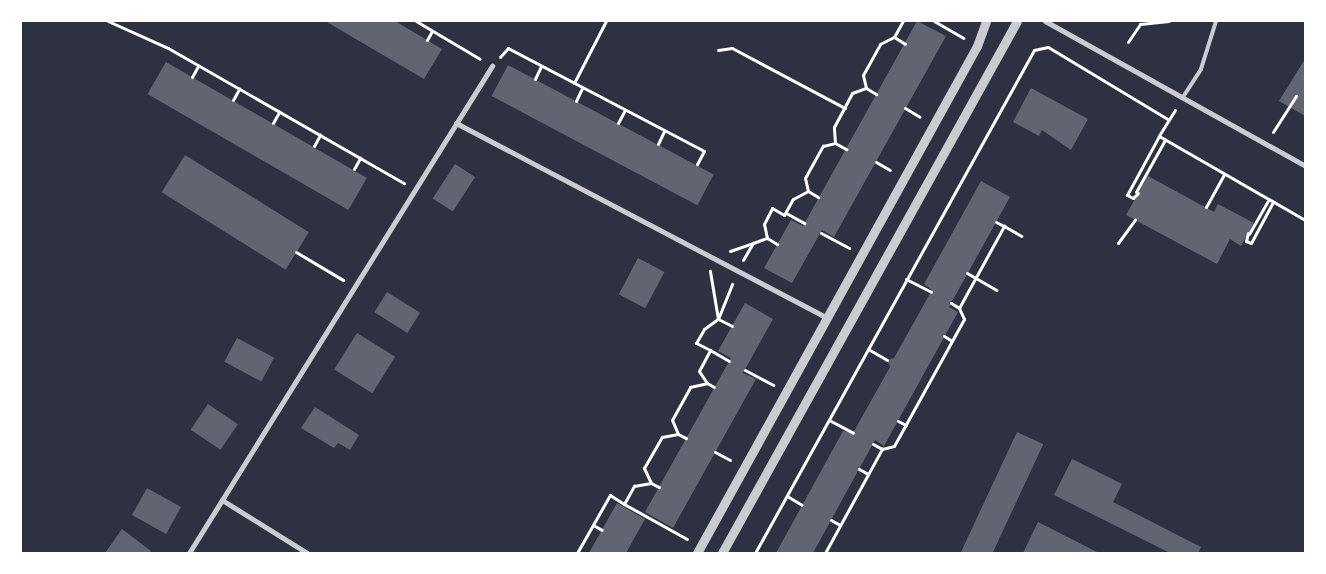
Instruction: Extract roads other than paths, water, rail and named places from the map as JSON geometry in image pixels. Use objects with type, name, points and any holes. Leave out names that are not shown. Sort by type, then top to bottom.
[{"type":"street","points":[[699,550],[977,46],[986,21]]},
{"type":"street","points":[[722,553],[1017,21]]},
{"type":"street","points":[[1045,21],[1305,166]]},
{"type":"street","points":[[189,553],[413,188],[492,66]]},
{"type":"street","points":[[456,123],[708,259],[827,318]]},
{"type":"street","points":[[222,500],[307,553]]},
{"type":"lane","points":[[1183,97],[1201,69],[1216,21]]}]
